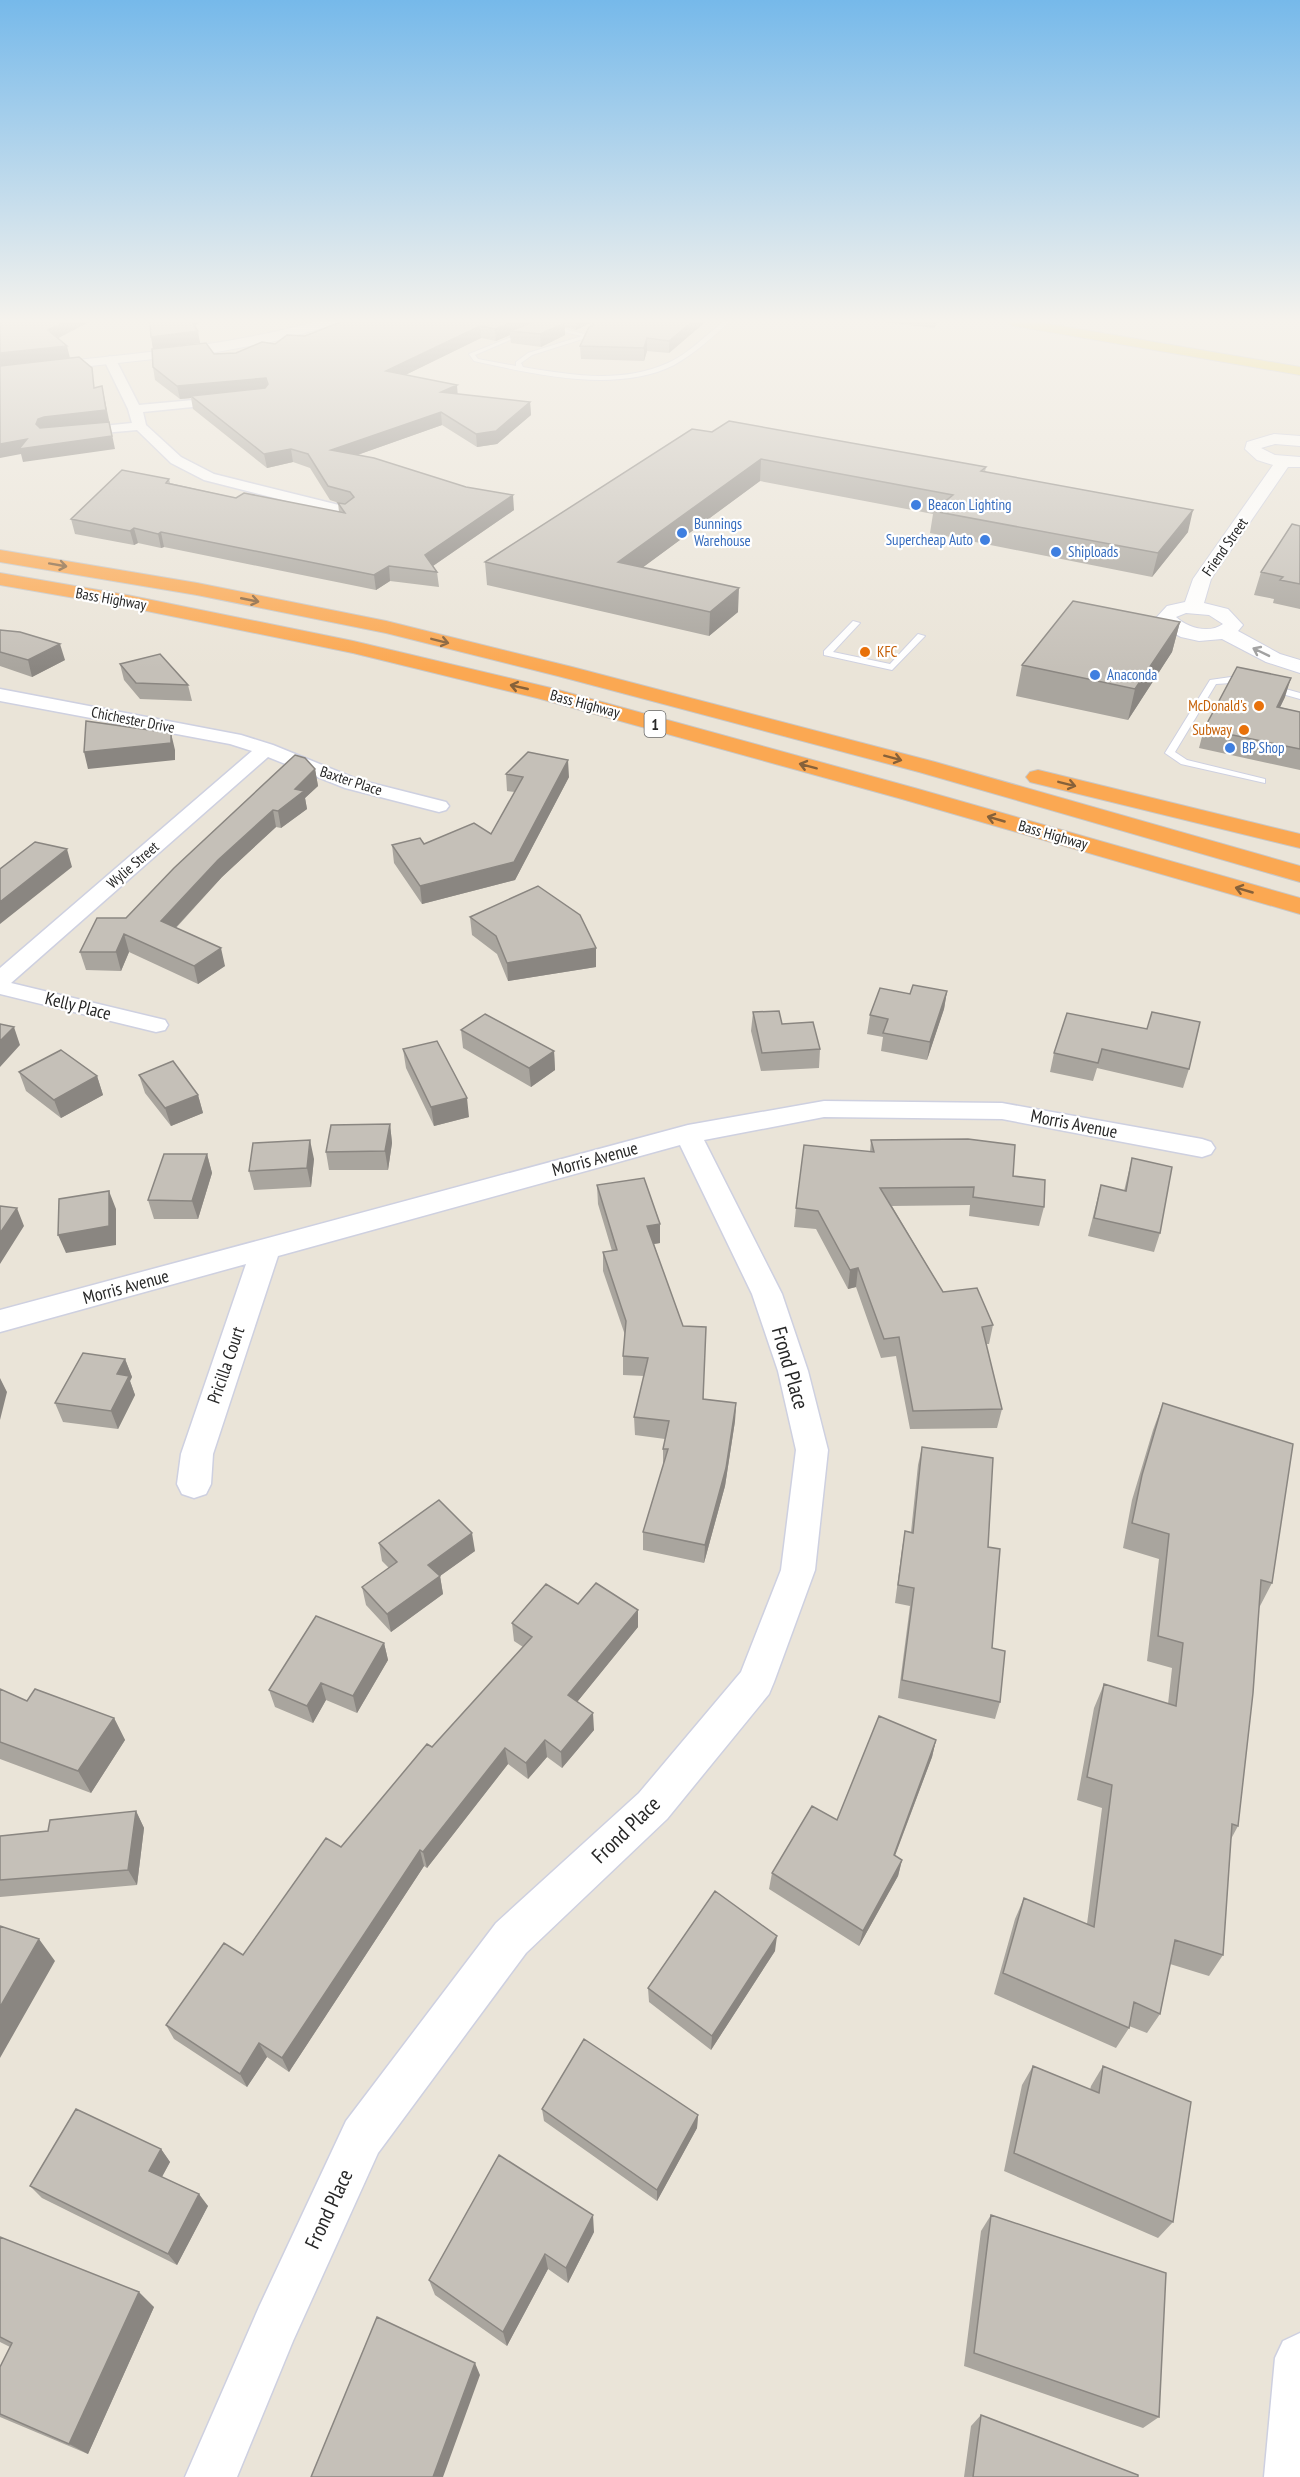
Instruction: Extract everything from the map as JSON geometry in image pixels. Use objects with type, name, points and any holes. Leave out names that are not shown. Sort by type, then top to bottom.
[{"type":"highway","name":"Bass Highway","points":[[0,556],[197,589],[386,627],[565,671],[927,767],[1300,874]]},
{"type":"highway","name":"Bass Highway","points":[[0,579],[127,601],[353,647],[543,693],[910,794],[1300,906]]},
{"type":"highway","points":[[565,671],[771,711],[1300,841]]},
{"type":"street","points":[[152,438],[190,470],[219,480],[346,511]]},
{"type":"street","points":[[1292,462],[1263,456],[1256,452],[1253,445],[1274,439],[1299,439]]},
{"type":"street","name":"Friend Street","points":[[1194,607],[1203,579],[1292,462]]},
{"type":"street","points":[[1194,607],[1217,611],[1231,620],[1233,625],[1224,632],[1203,634],[1184,631],[1168,623],[1166,618],[1168,613],[1174,610],[1194,607]]},
{"type":"street","points":[[1224,632],[1273,658],[1300,667]]},
{"type":"street","name":"Chichester Drive","points":[[0,695],[234,739],[266,749]]},
{"type":"street","points":[[0,713],[19,699]]},
{"type":"street","name":"Baxter Place","points":[[266,749],[352,784],[439,806]]},
{"type":"street","name":"Wylie Street","points":[[0,980],[266,749]]},
{"type":"street","name":"Kelly Place","points":[[0,987],[156,1024]]},
{"type":"street","name":"Morris Avenue","points":[[0,1321],[688,1134],[824,1108],[1002,1111],[1202,1148]]},
{"type":"street","name":"Frond Place","points":[[211,2477],[276,2324],[362,2138],[511,1938],[653,1806],[756,1682],[798,1570],[812,1450],[794,1371],[767,1294],[688,1134]]},
{"type":"street","name":"Pricilla Court","points":[[194,1484],[197,1454],[266,1248]]},
{"type":"street","points":[[1290,2477],[1300,2358]]},
{"type":"lane","points":[[856,623],[826,653],[892,667],[921,636]]},
{"type":"lane","points":[[1252,684],[1231,680],[1213,681],[1173,746],[1194,757],[1264,777]]},
{"type":"lane","points":[[1263,686],[1300,696]]},
{"type":"building","points":[[0,438],[101,438],[19,449],[27,439],[0,444]]},
{"type":"building","points":[[243,438],[367,438],[331,450],[374,458],[466,487],[513,495],[425,555],[437,572],[389,566],[374,575],[161,532],[158,534],[134,528],[130,531],[71,519],[122,470],[169,479],[166,483],[236,498],[244,493],[345,513],[338,503],[345,504],[354,497],[350,492],[328,486],[308,454],[291,449],[264,454]]},
{"type":"building","points":[[679,438],[822,438],[986,467],[981,471],[1193,510],[1158,553],[933,511],[953,495],[761,459],[618,562],[739,588],[710,612],[485,562]]},
{"type":"building","points":[[1292,524],[1300,526],[1300,584],[1280,580],[1283,577],[1261,572]]},
{"type":"building","points":[[1073,601],[1180,622],[1135,689],[1022,665]]},
{"type":"building","points":[[0,630],[20,632],[60,644],[28,660],[0,652]]},
{"type":"building","points":[[160,654],[188,685],[136,683],[120,664]]},
{"type":"building","points":[[1237,667],[1291,678],[1277,707],[1300,712],[1300,749],[1204,729]]},
{"type":"building","points":[[86,721],[171,733],[171,743],[84,752]]},
{"type":"building","points":[[528,752],[568,760],[514,862],[420,886],[392,845],[420,838],[424,844],[474,823],[491,834],[523,777],[506,774]]},
{"type":"building","points":[[295,755],[305,758],[315,769],[295,789],[304,791],[278,811],[273,810],[218,860],[161,921],[221,948],[194,966],[124,934],[116,952],[80,952],[97,918],[126,918],[174,868]]},
{"type":"building","points":[[35,842],[67,849],[0,902],[0,869]]},
{"type":"building","points":[[538,886],[580,915],[596,948],[507,963],[496,936],[470,917]]},
{"type":"building","points":[[913,985],[947,991],[930,1042],[883,1033],[888,1019],[870,1015],[880,988],[910,994]]},
{"type":"building","points":[[779,1011],[782,1024],[813,1022],[820,1049],[762,1053],[753,1012]]},
{"type":"building","points":[[1152,1012],[1200,1022],[1189,1069],[1102,1049],[1098,1063],[1054,1053],[1067,1013],[1147,1029]]},
{"type":"building","points":[[485,1014],[554,1051],[529,1068],[461,1030]]},
{"type":"building","points":[[0,1024],[14,1027],[0,1041]]},
{"type":"building","points":[[437,1041],[467,1098],[431,1107],[403,1049]]},
{"type":"building","points":[[61,1050],[97,1076],[54,1100],[19,1072]]},
{"type":"building","points":[[173,1061],[198,1095],[165,1108],[139,1075]]},
{"type":"building","points":[[390,1124],[385,1151],[326,1152],[331,1125]]},
{"type":"building","points":[[968,1139],[1015,1145],[1013,1176],[1045,1180],[1044,1207],[973,1197],[974,1187],[880,1188],[943,1292],[977,1288],[993,1325],[982,1327],[1002,1409],[913,1411],[899,1337],[884,1339],[858,1268],[850,1270],[818,1211],[796,1208],[804,1145],[874,1152],[871,1140]]},
{"type":"building","points":[[310,1140],[307,1168],[249,1171],[253,1143]]},
{"type":"building","points":[[164,1154],[207,1154],[192,1201],[148,1200]]},
{"type":"building","points":[[1132,1158],[1172,1167],[1160,1233],[1094,1218],[1101,1185],[1126,1191]]},
{"type":"building","points":[[644,1178],[660,1224],[647,1226],[683,1326],[706,1327],[703,1399],[736,1403],[726,1468],[705,1545],[643,1532],[668,1449],[663,1449],[669,1421],[634,1417],[648,1358],[623,1356],[626,1321],[603,1252],[617,1250],[597,1185]]},
{"type":"building","points":[[109,1191],[109,1226],[58,1235],[59,1199]]},
{"type":"building","points":[[0,1206],[17,1208],[0,1233]]},
{"type":"building","points":[[83,1353],[125,1359],[117,1374],[129,1376],[111,1411],[55,1403]]},
{"type":"building","points":[[1163,1403],[1293,1444],[1272,1583],[1261,1580],[1253,1693],[1238,1826],[1232,1824],[1223,1955],[1175,1940],[1160,2014],[1134,2002],[1129,2028],[1003,1973],[1024,1898],[1094,1927],[1112,1785],[1087,1777],[1104,1684],[1176,1706],[1183,1643],[1158,1636],[1169,1534],[1132,1523],[1142,1475]]},
{"type":"building","points":[[922,1447],[993,1458],[988,1547],[1000,1549],[992,1648],[1005,1651],[1000,1702],[902,1680],[914,1588],[898,1585],[905,1531],[913,1533]]},
{"type":"building","points":[[439,1500],[472,1533],[428,1565],[440,1576],[387,1614],[362,1587],[397,1562],[379,1543]]},
{"type":"building","points":[[596,1583],[638,1610],[568,1695],[593,1713],[561,1752],[545,1740],[526,1763],[505,1748],[423,1852],[420,1850],[282,2058],[259,2043],[240,2074],[166,2025],[224,1943],[243,1955],[326,1838],[341,1847],[427,1744],[432,1747],[532,1637],[512,1623],[546,1584],[578,1604]]},
{"type":"building","points":[[316,1616],[384,1643],[353,1696],[321,1683],[307,1706],[269,1690]]},
{"type":"building","points":[[0,1689],[27,1701],[35,1689],[114,1718],[78,1771],[0,1742]]},
{"type":"building","points":[[879,1716],[936,1740],[894,1855],[902,1860],[863,1931],[772,1873],[812,1806],[837,1820]]},
{"type":"building","points":[[136,1811],[128,1870],[0,1880],[0,1836],[48,1831],[50,1820]]},
{"type":"building","points":[[715,1891],[777,1936],[712,2036],[648,1988]]},
{"type":"building","points":[[0,1926],[39,1939],[0,2007]]},
{"type":"building","points":[[584,2039],[698,2115],[657,2190],[542,2109]]},
{"type":"building","points":[[1033,2066],[1099,2093],[1103,2066],[1191,2102],[1173,2222],[1014,2153]]},
{"type":"building","points":[[76,2109],[161,2149],[149,2171],[199,2194],[168,2254],[30,2186]]},
{"type":"building","points":[[499,2155],[593,2215],[566,2268],[545,2254],[503,2332],[429,2280]]},
{"type":"building","points":[[991,2215],[1166,2273],[1159,2417],[974,2353]]},
{"type":"building","points":[[0,2237],[139,2292],[69,2444],[0,2414],[0,2367],[12,2343],[0,2337]]},
{"type":"building","points":[[377,2317],[475,2363],[433,2477],[311,2477]]},
{"type":"building","points":[[981,2415],[1138,2475],[1138,2477],[973,2477]]},
{"type":"place","name":"Beacon Lighting","points":[[916,505]]},
{"type":"place","name":"Bunnings Warehouse","points":[[682,533]]},
{"type":"place","name":"Supercheap Auto","points":[[985,540]]},
{"type":"place","name":"Shiploads","points":[[1056,552]]},
{"type":"place","name":"KFC","points":[[865,652]]},
{"type":"place","name":"Anaconda","points":[[1095,675]]},
{"type":"place","name":"McDonald's","points":[[1259,706]]},
{"type":"place","name":"Subway","points":[[1244,730]]},
{"type":"place","name":"BP Shop","points":[[1230,748]]}]
